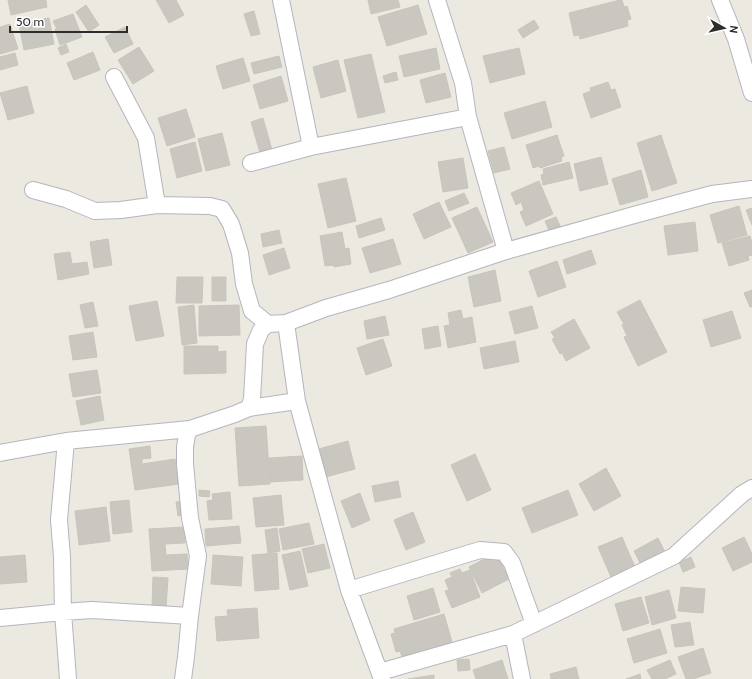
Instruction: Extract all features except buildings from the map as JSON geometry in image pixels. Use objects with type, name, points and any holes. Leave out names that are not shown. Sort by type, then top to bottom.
[{"type":"street","points":[[281,0],[311,147]]},
{"type":"street","points":[[436,0],[463,83],[468,117],[506,251]]},
{"type":"street","points":[[720,0],[736,39],[752,93]]},
{"type":"street","points":[[114,77],[146,138],[157,205]]},
{"type":"street","points":[[251,163],[311,147],[468,117]]},
{"type":"street","points":[[248,408],[252,399],[255,344],[261,330],[268,324],[286,323],[326,308],[389,290],[506,251],[634,214],[712,194],[752,189]]},
{"type":"street","points":[[33,190],[95,211],[121,210],[157,205],[210,206],[222,209],[231,224],[240,253],[244,284],[252,311],[268,324]]},
{"type":"street","points":[[286,323],[297,401],[349,590],[381,676],[513,634],[674,556],[742,494],[752,488]]},
{"type":"street","points":[[0,453],[66,441],[190,429],[235,414],[248,408],[297,401]]},
{"type":"street","points":[[183,679],[198,556],[190,518],[185,464],[185,447],[187,435],[190,429]]},
{"type":"street","points":[[66,441],[59,520],[62,557],[63,612],[68,679]]},
{"type":"street","points":[[349,590],[480,550],[504,552],[512,564],[534,624]]},
{"type":"street","points":[[0,618],[92,610],[190,616]]},
{"type":"street","points":[[513,634],[522,679]]}]
